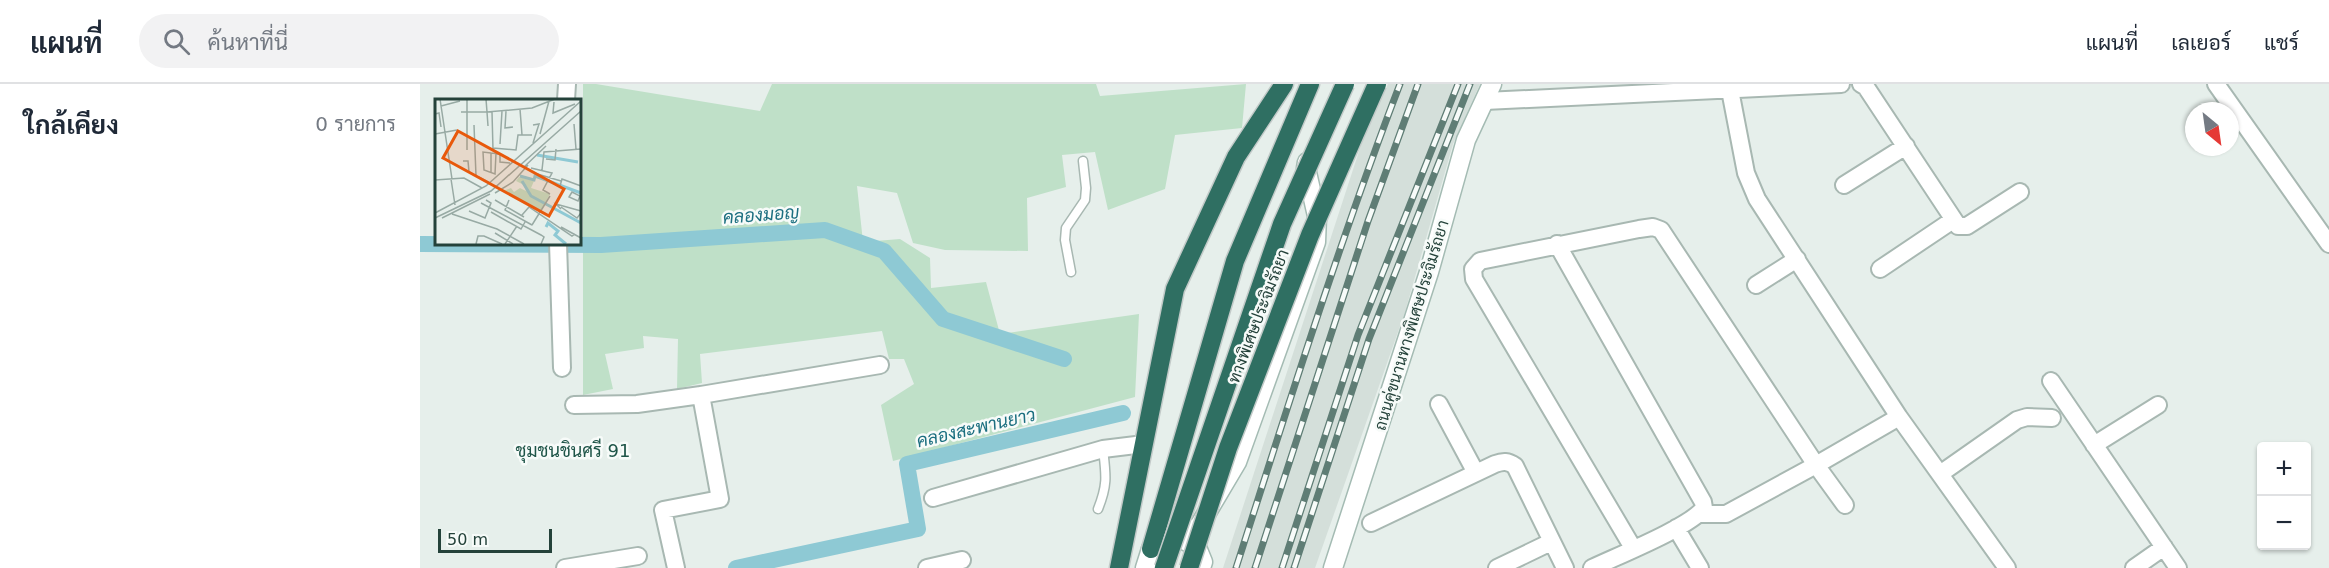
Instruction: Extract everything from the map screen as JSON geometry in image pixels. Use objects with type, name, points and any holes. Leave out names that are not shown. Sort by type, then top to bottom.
[{"type":"highway","points":[[1119,568],[1175,289],[1236,157],[1284,84]]},
{"type":"highway","points":[[1151,549],[1235,261],[1310,84]]},
{"type":"highway","name":"ทางพิเศษประจิมรัถยา","points":[[1164,568],[1282,224],[1345,84]]},
{"type":"highway","name":"ทางพิเศษประจิมรัถยา","points":[[1189,568],[1228,448],[1310,235],[1377,84]]},
{"type":"main road","points":[[1145,568],[1151,549],[1177,539],[1199,526],[1237,462],[1316,242],[1317,216],[1306,168],[1312,144],[1336,84]]},
{"type":"main road","name":"ถนนคู่ขนานทางพิเศษประจิมรัถยา","points":[[1333,568],[1429,272],[1466,140],[1489,92]]},
{"type":"main road","points":[[1177,539],[1196,545],[1203,562],[1201,568]]},
{"type":"street","points":[[566,99],[567,84]]},
{"type":"street","points":[[1489,92],[1730,90],[1841,84]]},
{"type":"street","points":[[1861,84],[1866,87],[1958,226],[1967,226],[2020,192]]},
{"type":"street","points":[[2216,84],[2329,244]]},
{"type":"street","points":[[1730,90],[1746,173],[1757,199],[1899,417],[2007,568]]},
{"type":"street","points":[[1844,185],[1906,146]]},
{"type":"street","points":[[1880,269],[1953,220]]},
{"type":"street","points":[[1633,548],[1474,279],[1473,269],[1480,261],[1639,229],[1653,227],[1661,231],[1845,505]]},
{"type":"street","points":[[1557,244],[1703,501],[1704,508],[1700,514],[1676,528],[1592,568]]},
{"type":"street","points":[[558,251],[562,368]]},
{"type":"street","points":[[1756,285],[1797,259]]},
{"type":"street","points":[[574,405],[637,404],[880,364]]},
{"type":"street","points":[[2051,381],[2178,568]]},
{"type":"street","points":[[676,568],[663,510],[720,499],[701,395]]},
{"type":"street","points":[[1439,404],[1476,473]]},
{"type":"street","points":[[2094,445],[2158,405]]},
{"type":"street","points":[[1700,514],[1726,514],[1899,417]]},
{"type":"street","points":[[1940,474],[2017,420],[2027,417],[2052,418]]},
{"type":"street","points":[[933,498],[1103,449],[1144,444]]},
{"type":"street","points":[[1371,524],[1476,473],[1503,461],[1510,462],[1515,466],[1565,568]]},
{"type":"street","points":[[1676,528],[1700,568]]},
{"type":"street","points":[[1497,568],[1551,543]]},
{"type":"street","points":[[2134,568],[2164,547]]},
{"type":"street","points":[[564,568],[638,556]]},
{"type":"street","points":[[927,568],[962,560]]},
{"type":"lane","points":[[1071,272],[1065,240],[1066,228],[1085,200],[1083,161]]},
{"type":"lane","points":[[1098,509],[1104,494],[1107,474],[1103,449]]},
{"type":"shaded area","points":[[1388,84],[1480,84],[1453,144],[1405,312],[1315,568],[1223,568],[1363,139]]},
{"type":"green space","points":[[583,84],[596,84],[760,111],[772,84],[1096,84],[1100,96],[1246,84],[1242,128],[1175,135],[1165,189],[1108,210],[1095,152],[1062,155],[1066,187],[1027,198],[1028,251],[945,250],[913,243],[897,193],[857,186],[863,242],[900,239],[930,258],[931,288],[986,282],[1000,334],[1139,314],[1135,397],[893,461],[881,405],[914,384],[904,359],[889,359],[882,331],[700,354],[702,383],[677,389],[678,339],[643,336],[644,348],[605,354],[613,389],[583,395]]},
{"type":"waterway","name":"คลองมอญ","points":[[420,244],[601,245],[825,230],[884,251],[943,319],[1064,359]]},
{"type":"waterway","name":"คลองสะพานยาว","points":[[736,568],[918,529],[907,464],[1123,413]]},
{"type":"railway","points":[[1236,568],[1335,264],[1400,84]]},
{"type":"railway","points":[[1255,568],[1368,221],[1418,84]]},
{"type":"railway","points":[[1282,568],[1358,335],[1458,84]]},
{"type":"railway","points":[[1294,568],[1369,339],[1470,84]]},
{"type":"district","name":"ชุมชนชินศรี 91","points":[[573,451]]}]
